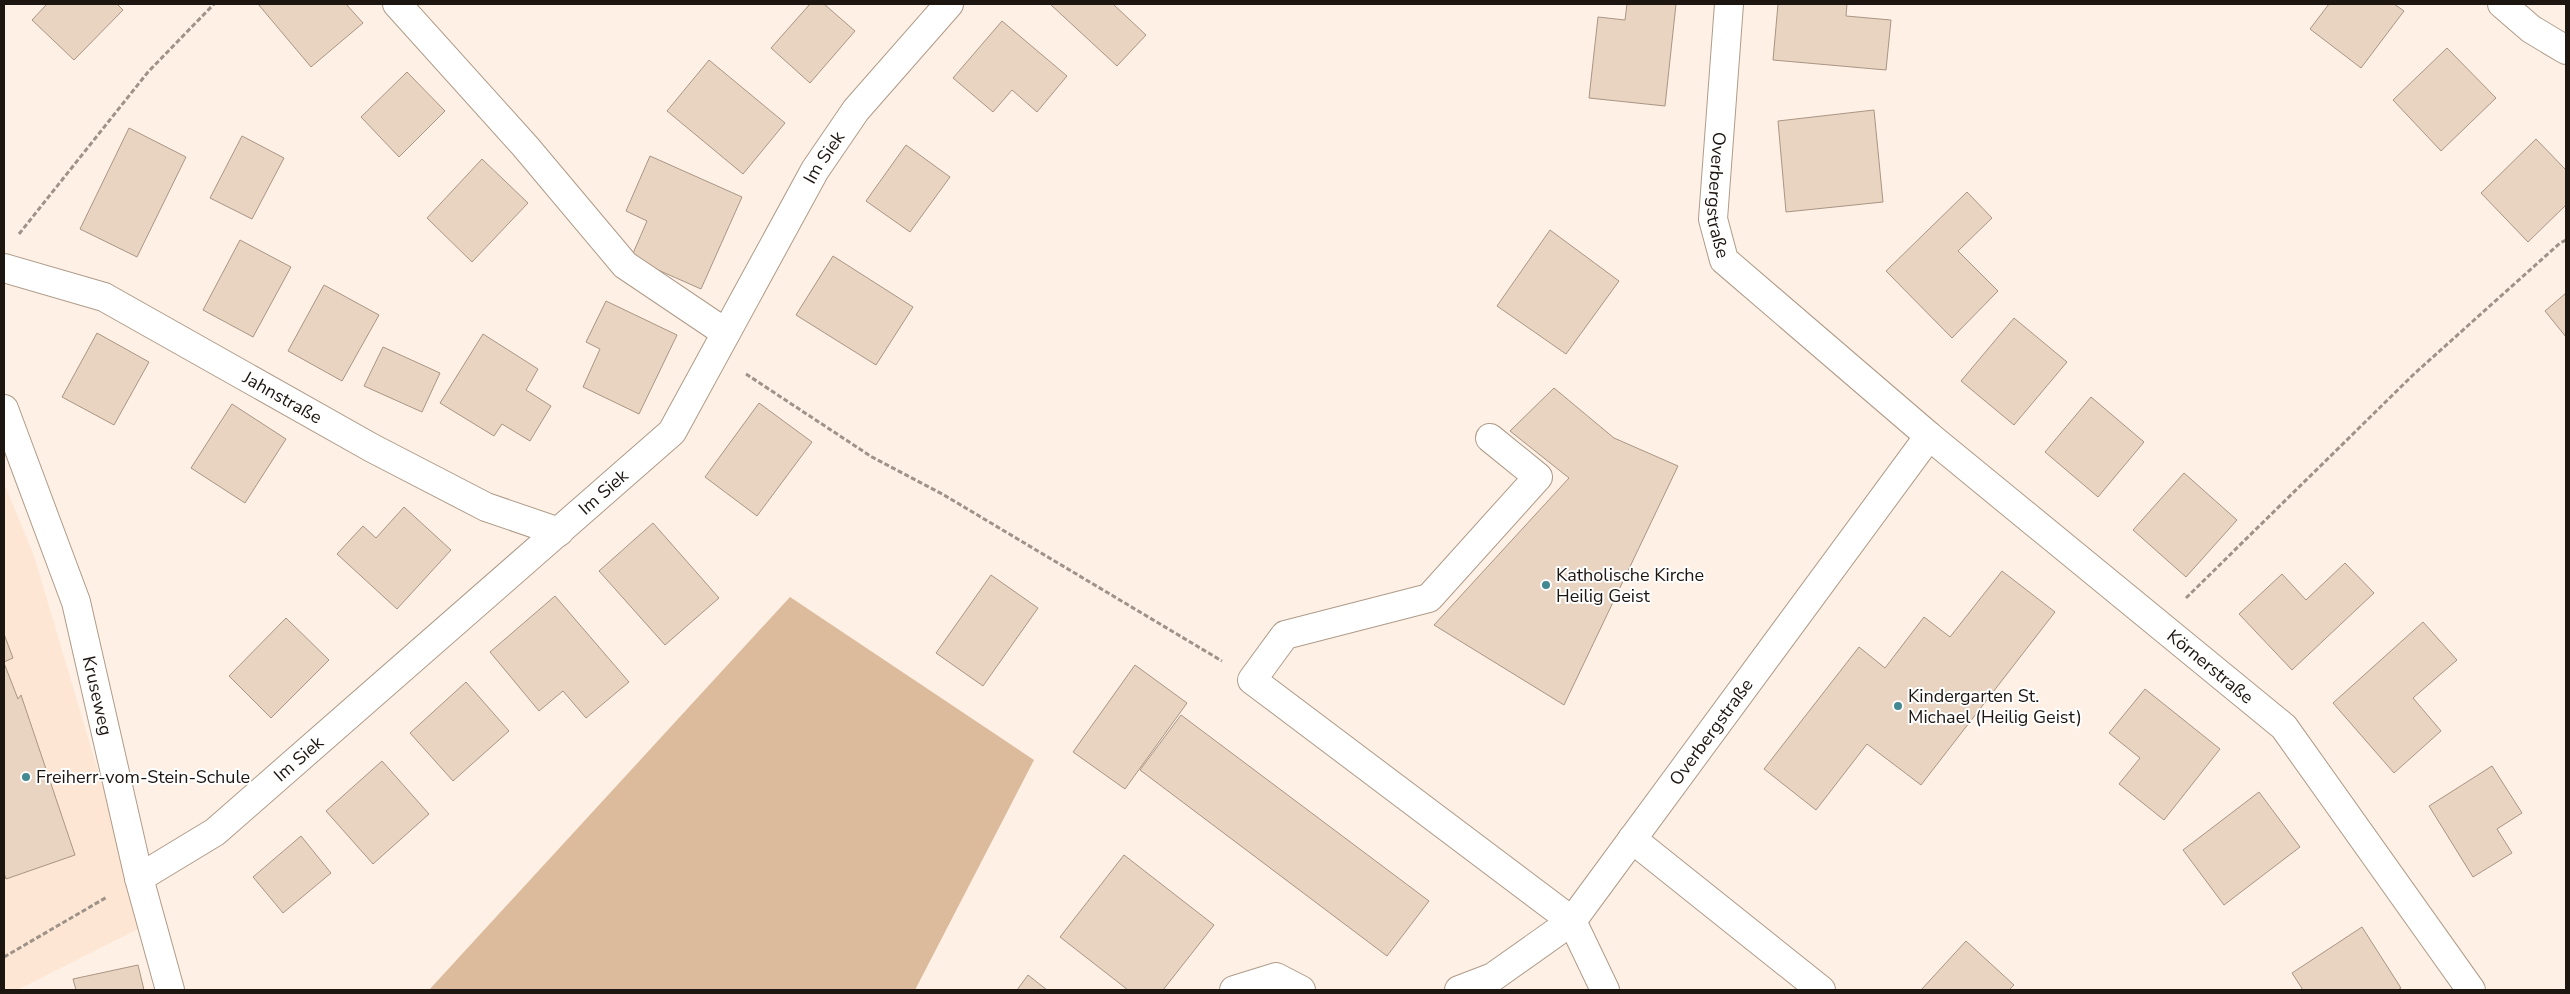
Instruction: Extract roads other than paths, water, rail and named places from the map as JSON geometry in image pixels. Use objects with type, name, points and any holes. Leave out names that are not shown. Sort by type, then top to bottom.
[{"type":"street","points":[[398,4],[524,146],[625,266],[721,344]]},
{"type":"street","name":"Im Siek","points":[[139,878],[215,832],[672,432],[815,170],[856,110],[949,4]]},
{"type":"street","name":"Overbergstraße","points":[[1729,4],[1713,219],[1724,260],[1888,401]]},
{"type":"street","points":[[2502,4],[2531,30],[2566,50]]},
{"type":"street","name":"Jahnstraße","points":[[4,268],[104,297],[372,448],[486,507],[559,532]]},
{"type":"street","name":"Körnerstraße","points":[[1888,401],[2284,728],[2471,990]]},
{"type":"street","name":"Kruseweg","points":[[4,409],[76,602],[139,878],[170,990]]},
{"type":"street","name":"Overbergstraße","points":[[1459,990],[1493,977],[1572,921],[1929,436]]},
{"type":"street","points":[[1490,438],[1538,477],[1429,598],[1285,635],[1252,680],[1572,921],[1605,990]]},
{"type":"street","points":[[1632,839],[1821,990]]},
{"type":"street","points":[[1234,990],[1276,977],[1301,990]]},
{"type":"place","name":"Katholische Kirche Heilig Geist","points":[[1546,585]]},
{"type":"place","name":"Kindergarten St. Michael (Heilig Geist)","points":[[1898,706]]},
{"type":"place","name":"Freiherr-vom-Stein-Schule","points":[[26,777]]}]
